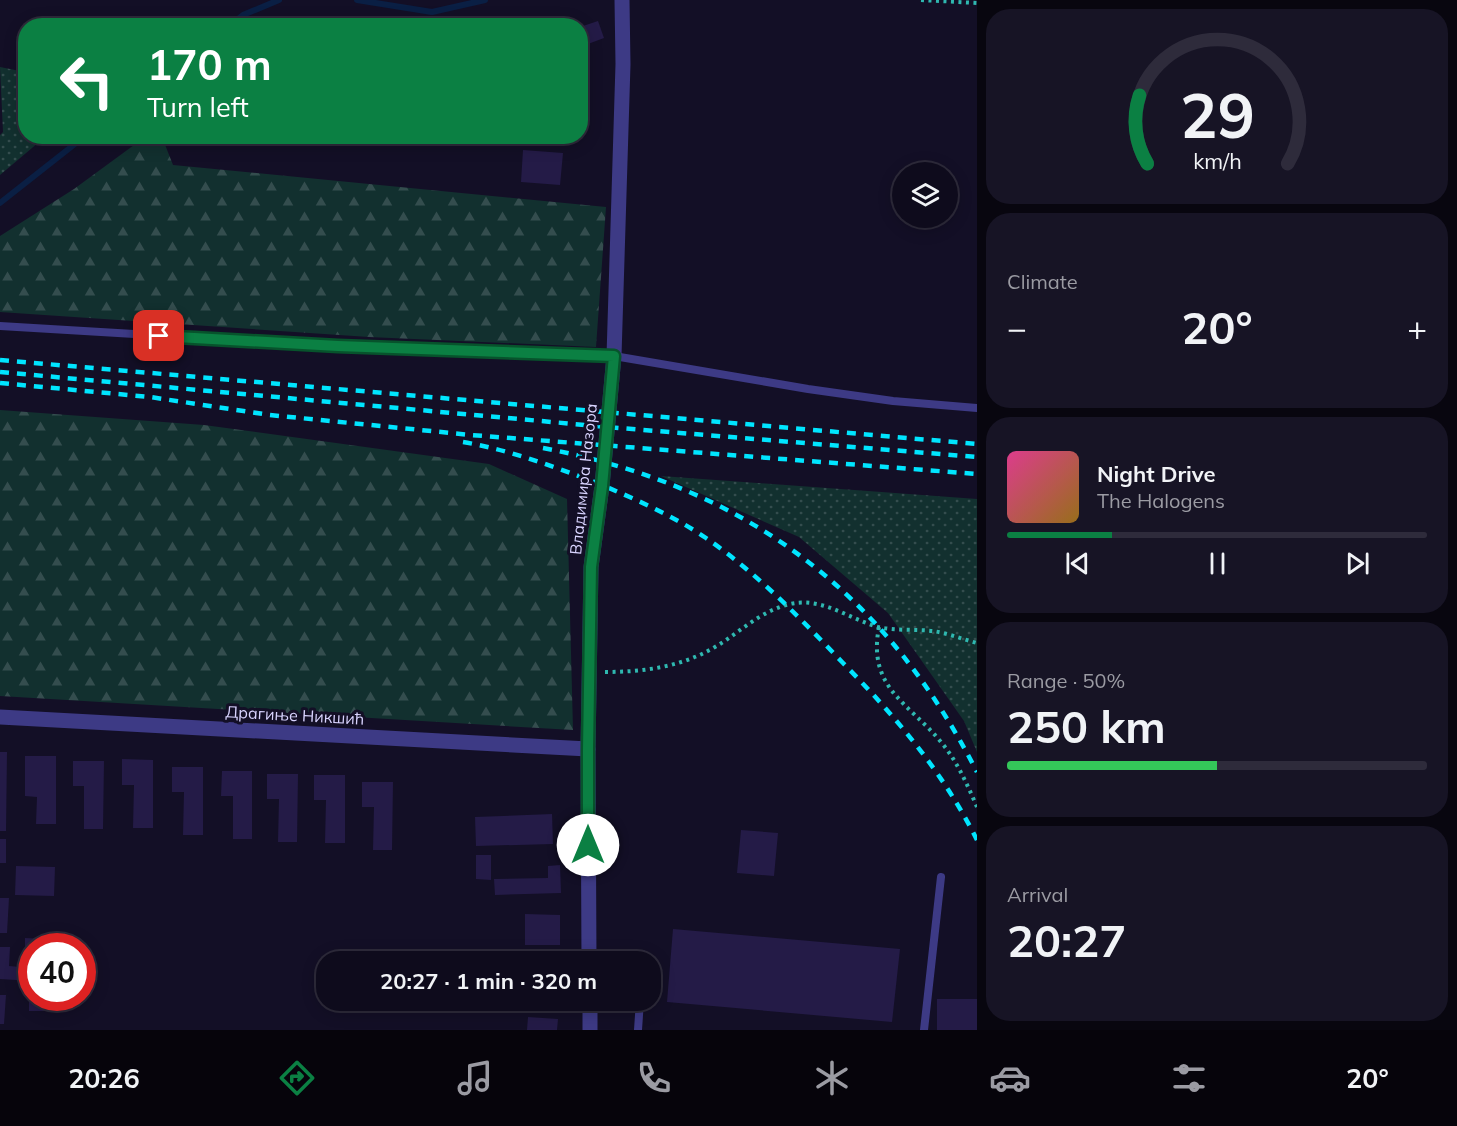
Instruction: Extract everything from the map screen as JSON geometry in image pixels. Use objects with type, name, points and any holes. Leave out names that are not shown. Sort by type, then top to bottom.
[{"type":"street","name":"Владимира Назора","points":[[589,951],[588,749],[591,567],[602,486],[614,356],[623,64],[622,0]]},
{"type":"street","name":"Драгиње Никшић","points":[[0,717],[588,749]]},
{"type":"street","points":[[590,1011],[590,1030]]},
{"type":"lane","points":[[0,326],[338,346],[614,356],[830,392],[893,401],[977,408]]},
{"type":"lane","points":[[924,1030],[941,877]]},
{"type":"lane","points":[[638,1030],[639,1011]]},
{"type":"path","points":[[921,0],[977,3]]},
{"type":"path","points":[[589,672],[651,670],[674,665],[715,647],[756,618],[787,604],[807,602],[826,606],[879,627],[935,632],[977,643]]},
{"type":"path","points":[[879,627],[876,643],[878,662],[885,681],[898,700],[941,741],[965,779],[977,807]]},
{"type":"green space","points":[[0,67],[18,71],[18,144],[37,144],[0,175],[0,135],[3,132]]},
{"type":"green space","points":[[135,144],[165,144],[173,165],[606,207],[596,347],[369,337],[0,312],[0,236],[74,189]]},
{"type":"green space","points":[[0,410],[204,425],[489,464],[567,499],[573,730],[0,696]]},
{"type":"green space","points":[[661,476],[977,499],[977,752],[964,721],[888,613],[799,537]]},
{"type":"building","points":[[598,21],[604,38],[588,44],[588,24]]},
{"type":"building","points":[[523,150],[563,153],[560,185],[521,182]]},
{"type":"building","points":[[0,752],[7,752],[6,831],[0,831]]},
{"type":"building","points":[[25,756],[56,756],[56,824],[36,824],[37,797],[25,796]]},
{"type":"building","points":[[122,759],[153,760],[153,828],[133,828],[134,785],[122,785]]},
{"type":"building","points":[[73,761],[104,761],[103,829],[84,829],[84,786],[73,786]]},
{"type":"building","points":[[172,767],[203,767],[203,835],[183,835],[184,792],[172,792]]},
{"type":"building","points":[[222,771],[252,771],[252,839],[233,839],[233,796],[221,796]]},
{"type":"building","points":[[267,774],[298,774],[297,842],[278,842],[279,799],[267,799]]},
{"type":"building","points":[[314,775],[345,775],[345,843],[325,843],[326,800],[314,800]]},
{"type":"building","points":[[362,782],[393,782],[392,850],[373,850],[374,807],[362,807]]},
{"type":"building","points":[[552,814],[553,844],[476,846],[475,817]]},
{"type":"building","points":[[741,830],[778,833],[774,876],[737,873]]},
{"type":"building","points":[[0,839],[6,839],[6,863],[0,863]]},
{"type":"building","points":[[476,855],[491,855],[491,880],[476,879]]},
{"type":"building","points":[[560,865],[561,893],[495,895],[494,879],[548,878],[548,866]]},
{"type":"building","points":[[16,866],[55,867],[54,896],[15,895]]},
{"type":"building","points":[[0,898],[9,898],[7,933],[0,933]]},
{"type":"building","points":[[525,914],[560,915],[560,945],[525,945]]},
{"type":"building","points":[[673,929],[900,949],[892,1022],[667,1002]]},
{"type":"building","points":[[0,947],[10,947],[9,966],[18,967],[18,980],[0,979]]},
{"type":"building","points":[[0,995],[6,995],[4,1024],[0,1024]]},
{"type":"building","points":[[937,999],[977,999],[977,1030],[937,1030]]},
{"type":"building","points":[[528,1017],[558,1019],[557,1030],[527,1030]]},
{"type":"waterway","points":[[239,18],[279,0]]},
{"type":"waterway","points":[[357,0],[432,12],[485,0]]},
{"type":"waterway","points":[[0,203],[75,144]]},
{"type":"railway","points":[[0,360],[977,444]]},
{"type":"railway","points":[[0,372],[607,427],[977,457]]},
{"type":"railway","points":[[0,383],[150,397],[270,415],[471,435],[977,474]]},
{"type":"railway","points":[[463,442],[514,454],[597,483],[667,515],[725,552],[794,613],[882,704],[934,768],[977,840]]},
{"type":"railway","points":[[543,448],[616,465],[683,489],[744,519],[800,556],[852,600],[898,650],[940,707],[977,772]]},
{"type":"route","points":[[159,336],[338,346],[614,356],[602,486],[591,567],[588,845]]}]
